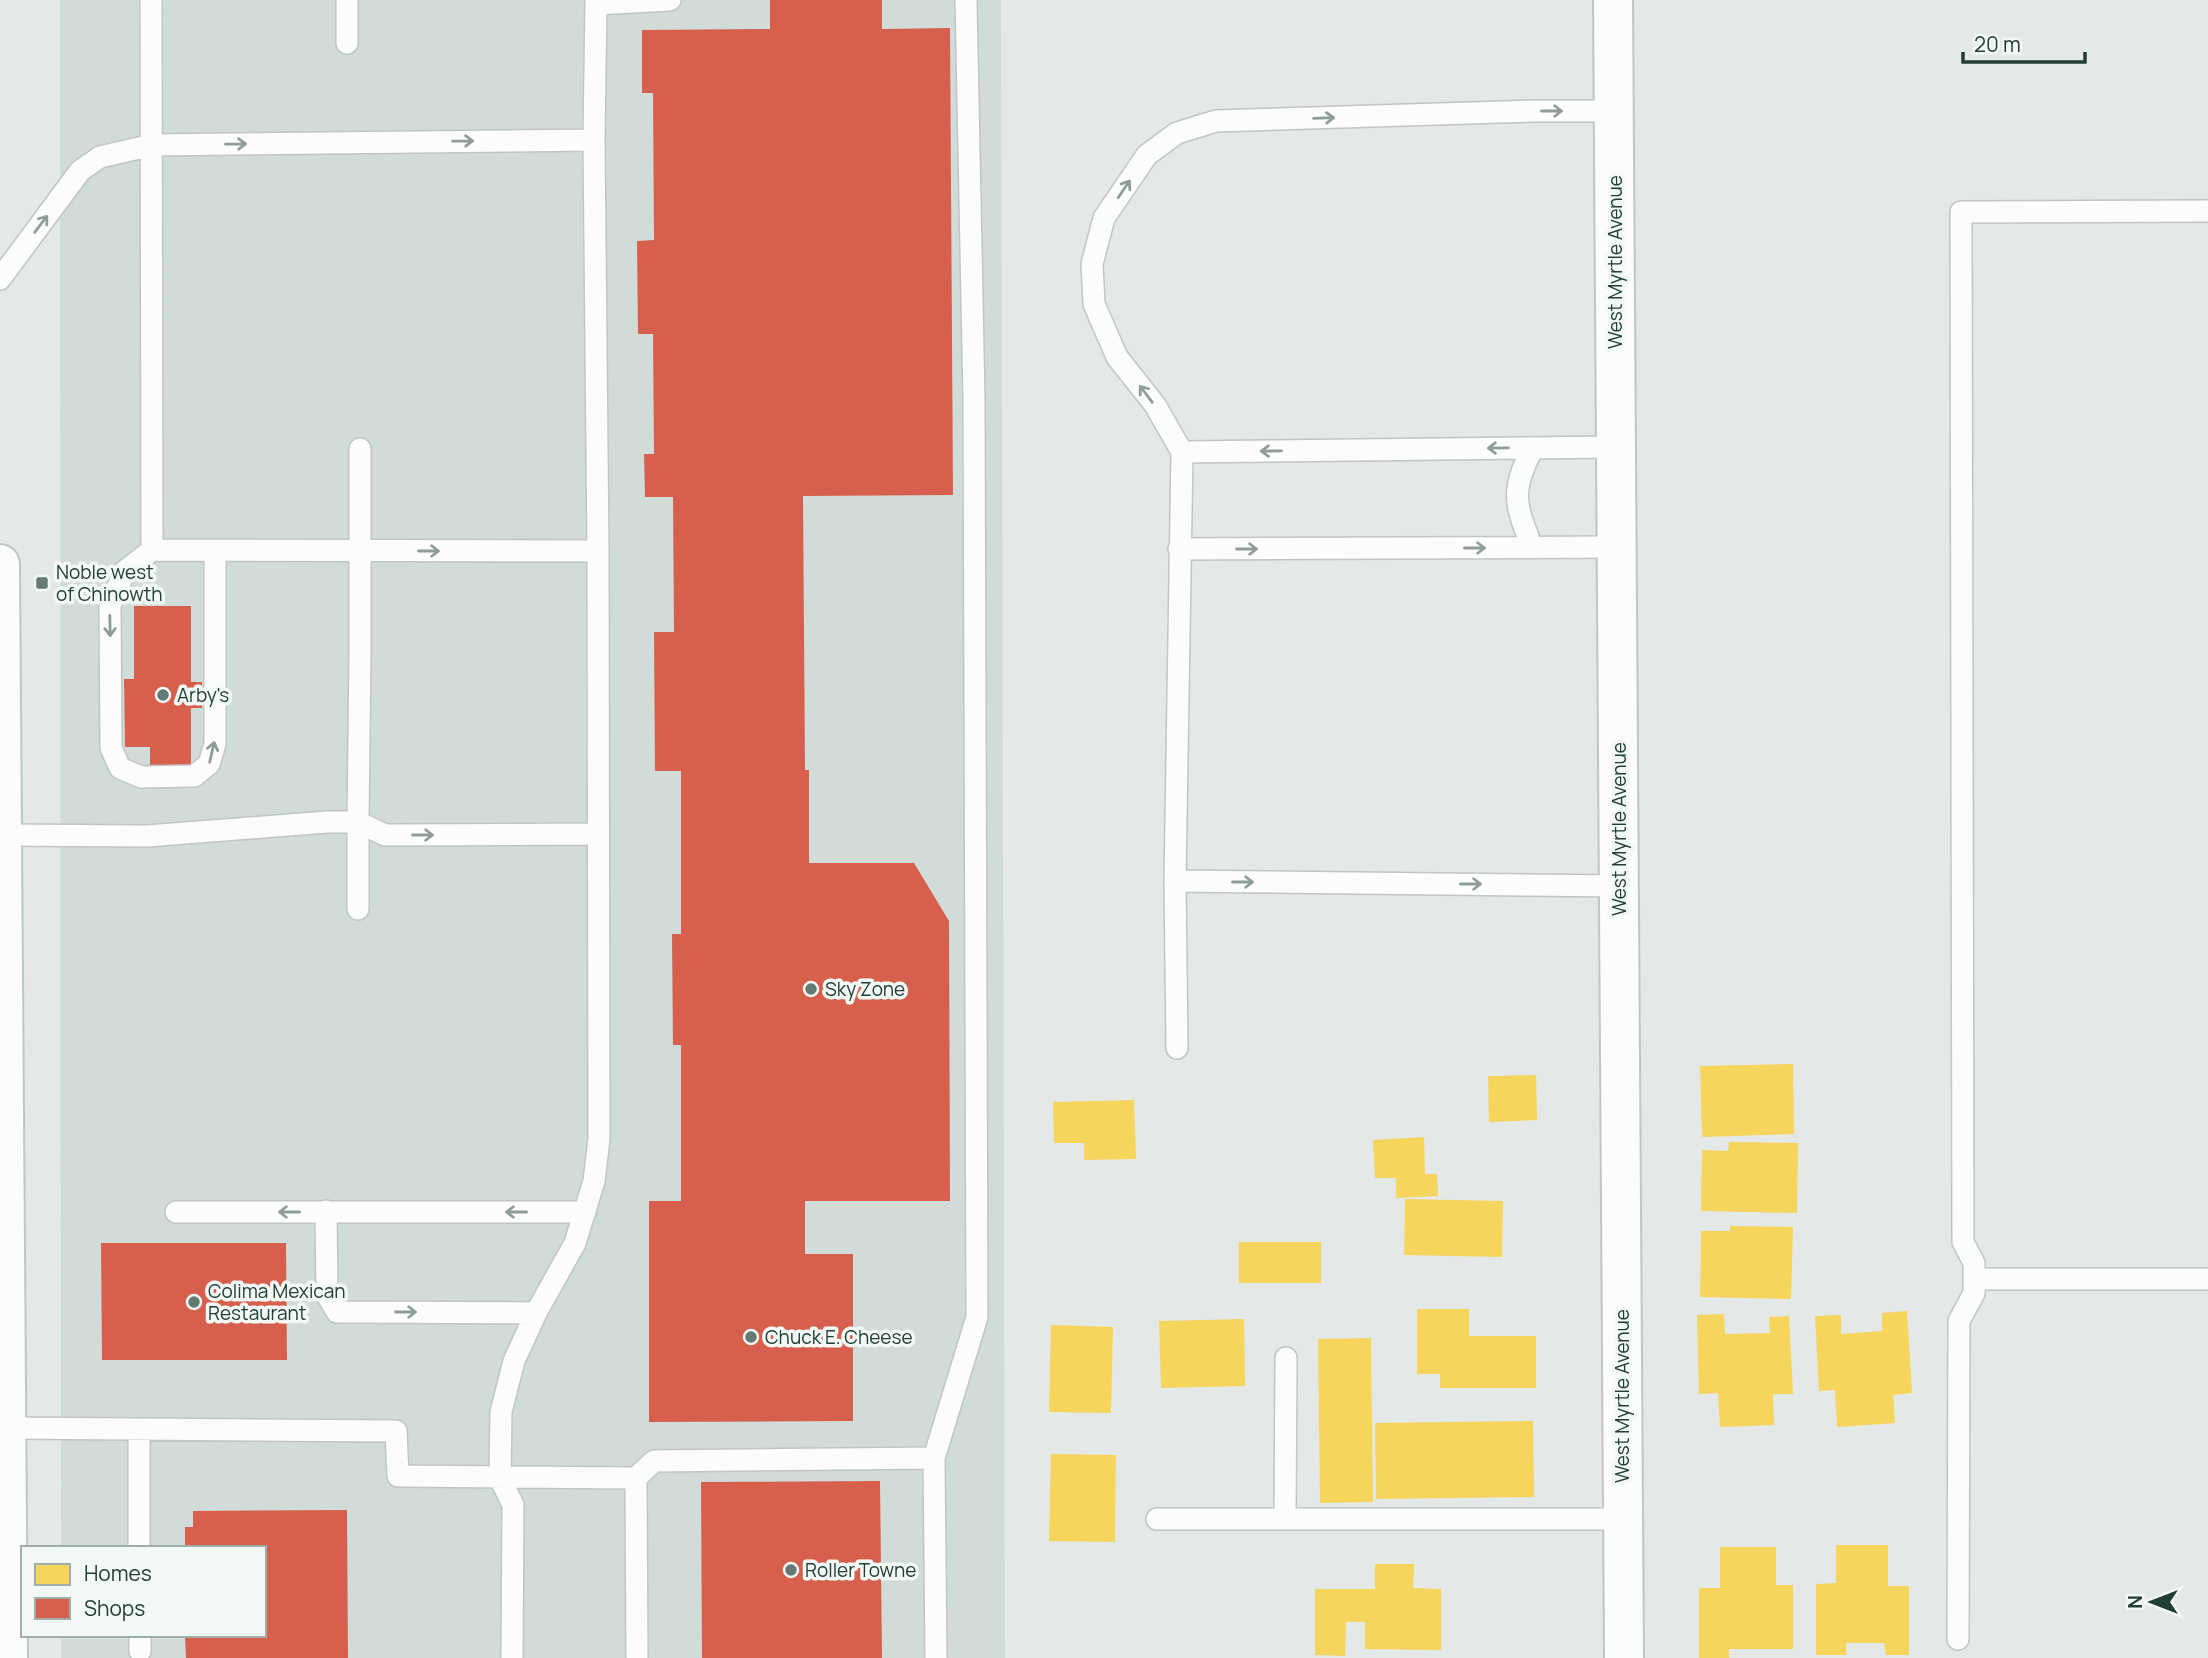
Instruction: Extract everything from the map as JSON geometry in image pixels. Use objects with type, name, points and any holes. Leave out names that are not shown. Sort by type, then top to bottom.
[{"type":"street","name":"West Myrtle Avenue","points":[[1613,0],[1624,1658]]},
{"type":"street","points":[[0,564],[8,1658]]},
{"type":"lane","points":[[151,0],[152,550]]},
{"type":"lane","points":[[347,0],[347,43]]},
{"type":"lane","points":[[512,1658],[513,1505],[500,1478],[501,1412],[514,1361],[536,1313],[575,1243],[594,1181],[600,1139],[594,140],[596,2],[670,0]]},
{"type":"lane","points":[[936,1658],[934,1458],[977,1317],[974,399],[966,0]]},
{"type":"lane","points":[[1177,1048],[1175,881],[1182,452],[1154,405],[1117,357],[1094,304],[1092,264],[1104,218],[1147,155],[1177,133],[1216,121],[1614,111]]},
{"type":"lane","points":[[0,279],[80,171],[100,157],[152,145],[594,140]]},
{"type":"lane","points":[[1958,1639],[1959,1321],[1974,1293],[1974,1263],[1964,1242],[1961,212],[2208,211]]},
{"type":"lane","points":[[1182,452],[1616,447]]},
{"type":"lane","points":[[1532,547],[1518,511],[1517,487],[1533,448]]},
{"type":"lane","points":[[358,909],[360,449]]},
{"type":"lane","points":[[1179,549],[1616,547]]},
{"type":"lane","points":[[215,551],[215,744],[209,764],[194,776],[141,777],[120,768],[111,748],[110,605],[125,571],[152,550],[598,551]]},
{"type":"lane","points":[[2,835],[147,836],[327,822],[358,822],[385,835],[598,834]]},
{"type":"lane","points":[[1175,881],[1619,886]]},
{"type":"lane","points":[[326,1211],[327,1295],[338,1312],[536,1313]]},
{"type":"lane","points":[[176,1212],[585,1212]]},
{"type":"lane","points":[[1974,1279],[2208,1279]]},
{"type":"lane","points":[[1285,1519],[1286,1358]]},
{"type":"lane","points":[[7,1428],[396,1431],[398,1476],[636,1478],[654,1461],[934,1458]]},
{"type":"lane","points":[[139,1430],[139,1546]]},
{"type":"lane","points":[[636,1478],[637,1658]]},
{"type":"lane","points":[[1157,1519],[1623,1519]]},
{"type":"shaded area","points":[[60,0],[1001,0],[1005,1658],[61,1658],[61,1637],[266,1637],[266,1546],[61,1546]]},
{"type":"building: Homes","points":[[1793,1064],[1794,1134],[1702,1137],[1700,1066]]},
{"type":"building: Homes","points":[[1536,1075],[1537,1120],[1489,1122],[1488,1076]]},
{"type":"building: Homes","points":[[1134,1100],[1136,1159],[1084,1160],[1084,1143],[1054,1143],[1053,1102]]},
{"type":"building: Homes","points":[[1424,1137],[1425,1174],[1437,1174],[1438,1196],[1396,1198],[1396,1178],[1375,1178],[1373,1140]]},
{"type":"building: Homes","points":[[1729,1142],[1798,1143],[1797,1213],[1701,1211],[1702,1150],[1728,1151]]},
{"type":"building: Homes","points":[[1405,1199],[1503,1201],[1502,1257],[1404,1255]]},
{"type":"building: Homes","points":[[1730,1226],[1793,1227],[1791,1299],[1700,1297],[1701,1231],[1730,1231]]},
{"type":"building: Homes","points":[[1239,1242],[1321,1242],[1321,1283],[1239,1283]]},
{"type":"building: Homes","points":[[1417,1309],[1469,1309],[1469,1336],[1536,1336],[1536,1388],[1440,1388],[1440,1374],[1417,1374]]},
{"type":"building: Homes","points":[[1907,1311],[1912,1393],[1893,1395],[1895,1423],[1837,1427],[1835,1390],[1819,1391],[1815,1316],[1841,1315],[1841,1334],[1882,1331],[1882,1313]]},
{"type":"building: Homes","points":[[1724,1314],[1725,1334],[1770,1333],[1769,1317],[1789,1316],[1793,1394],[1773,1394],[1774,1425],[1720,1427],[1718,1393],[1699,1394],[1697,1315]]},
{"type":"building: Homes","points":[[1244,1319],[1245,1386],[1161,1388],[1159,1321]]},
{"type":"building: Homes","points":[[1051,1325],[1113,1327],[1111,1413],[1049,1412]]},
{"type":"building: Homes","points":[[1371,1338],[1373,1502],[1320,1503],[1318,1339]]},
{"type":"building: Homes","points":[[1533,1421],[1534,1497],[1376,1499],[1375,1423]]},
{"type":"building: Homes","points":[[1051,1454],[1116,1455],[1115,1542],[1049,1541]]},
{"type":"building: Homes","points":[[1836,1545],[1888,1545],[1888,1586],[1909,1586],[1909,1655],[1886,1655],[1884,1643],[1846,1643],[1846,1655],[1816,1655],[1816,1584],[1836,1583]]},
{"type":"building: Homes","points":[[1720,1547],[1776,1547],[1776,1585],[1793,1585],[1793,1649],[1729,1649],[1729,1658],[1699,1658],[1699,1588],[1720,1588]]},
{"type":"building: Homes","points":[[1375,1564],[1414,1564],[1413,1588],[1441,1589],[1441,1650],[1365,1649],[1365,1622],[1346,1622],[1345,1656],[1315,1655],[1315,1589],[1375,1589]]},
{"type":"building: Shops","points":[[770,0],[882,0],[882,29],[950,28],[953,495],[803,496],[805,770],[809,770],[809,863],[914,863],[949,921],[950,1201],[805,1201],[805,1254],[853,1254],[853,1421],[649,1422],[649,1201],[681,1201],[681,1045],[673,1045],[672,934],[681,934],[681,771],[655,771],[654,632],[674,632],[673,497],[645,497],[644,454],[654,454],[653,334],[638,334],[637,241],[654,240],[653,93],[642,93],[642,30],[770,29]]},
{"type":"building: Shops","name":"Arby's","points":[[134,606],[191,606],[191,682],[202,682],[202,708],[191,708],[191,766],[150,766],[150,747],[125,747],[124,679],[134,679]]},
{"type":"building: Shops","name":"Colima Mexican Restaurant","points":[[101,1243],[286,1243],[287,1360],[102,1360]]},
{"type":"building: Shops","name":"Roller Towne","points":[[880,1481],[882,1658],[702,1658],[701,1482]]},
{"type":"building: Shops","points":[[347,1510],[348,1658],[186,1658],[185,1637],[266,1637],[266,1546],[185,1546],[185,1527],[193,1527],[193,1511]]},
{"type":"place","name":"Noble west of Chinowth","points":[[42,583]]},
{"type":"place","name":"Arby's","points":[[163,695]]},
{"type":"place","name":"Sky Zone","points":[[811,989]]},
{"type":"place","name":"Colima Mexican Restaurant","points":[[194,1302]]},
{"type":"place","name":"Chuck E. Cheese","points":[[751,1337]]},
{"type":"place","name":"Roller Towne","points":[[791,1570]]}]
